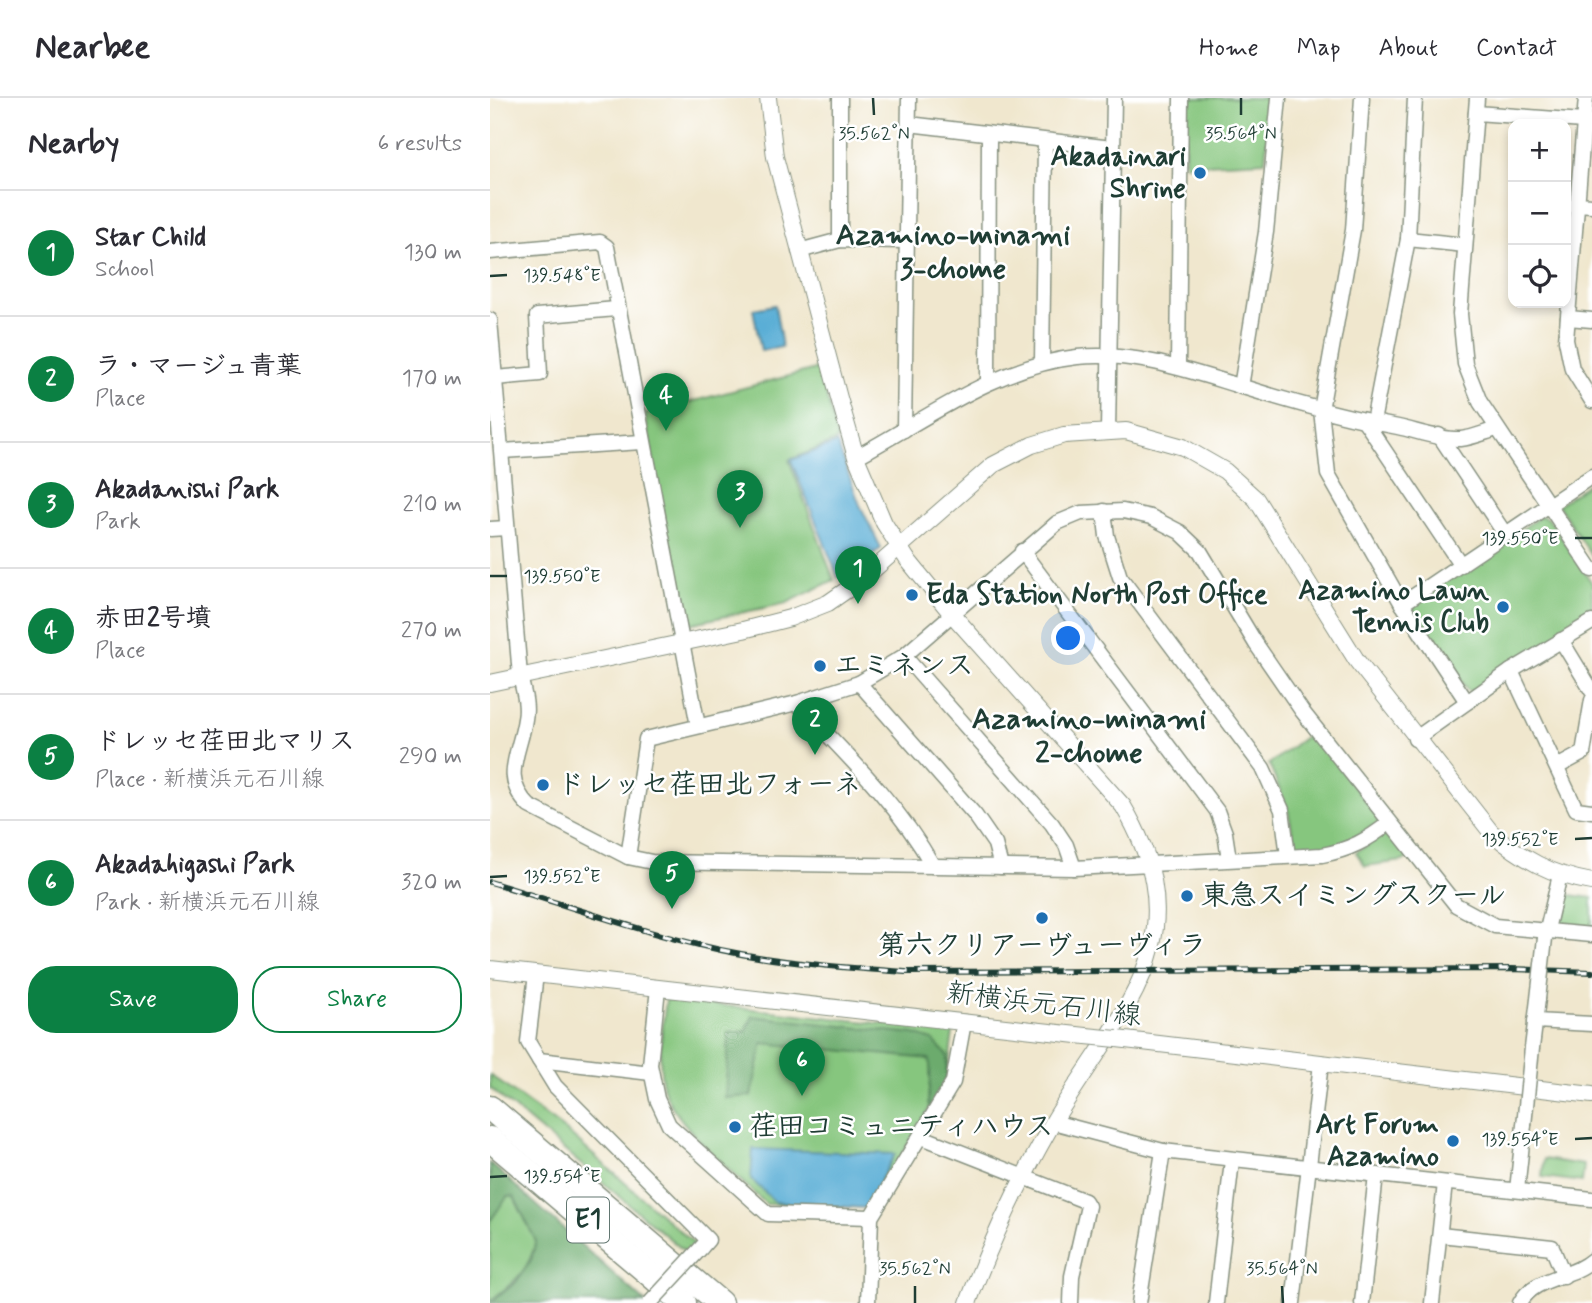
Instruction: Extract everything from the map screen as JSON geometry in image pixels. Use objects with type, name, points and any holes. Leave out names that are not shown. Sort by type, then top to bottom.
[{"type":"highway","name":"E1","points":[[490,1108],[720,1303]]},
{"type":"highway","name":"E1","points":[[490,1139],[684,1303]]},
{"type":"street","points":[[768,98],[775,157],[799,251],[856,457],[871,497],[898,546],[951,613],[1123,806],[1139,833],[1150,863],[1156,917],[1145,972],[1131,1003],[1053,1122],[1023,1176],[968,1303]]},
{"type":"street","points":[[839,98],[840,240]]},
{"type":"street","points":[[904,430],[909,98]]},
{"type":"street","points":[[1108,431],[1114,98]]},
{"type":"street","points":[[1178,367],[1181,98]]},
{"type":"street","points":[[1241,387],[1266,232],[1279,98]]},
{"type":"street","points":[[1362,98],[1353,230],[1321,410],[1328,474],[1402,604],[1467,702]]},
{"type":"street","points":[[1415,98],[1408,239],[1369,421],[1461,565]]},
{"type":"street","points":[[1586,98],[1566,340],[1572,369],[1592,401]]},
{"type":"street","points":[[1583,121],[1477,105],[1465,245],[1461,344],[1472,387],[1497,429],[1592,570]]},
{"type":"street","points":[[909,124],[1045,143],[1112,148]]},
{"type":"street","points":[[988,382],[989,135]]},
{"type":"street","points":[[1042,362],[1045,143]]},
{"type":"street","points":[[1576,204],[1592,205]]},
{"type":"street","points":[[1408,239],[1465,245]]},
{"type":"street","points":[[799,251],[840,240],[906,241]]},
{"type":"street","points":[[490,253],[600,242],[607,247],[616,309],[698,726]]},
{"type":"street","points":[[495,378],[540,374],[537,316],[616,309]]},
{"type":"street","points":[[1568,318],[1592,320]]},
{"type":"street","points":[[490,320],[520,676],[526,718],[512,780],[516,793],[528,806],[628,858],[652,862],[1074,868],[1346,851],[1390,823]]},
{"type":"street","points":[[856,457],[988,382],[1042,362],[1111,356],[1178,367],[1321,410],[1439,435],[1461,439],[1497,429]]},
{"type":"street","points":[[490,682],[790,618],[828,603],[864,579],[984,472],[1018,451],[1064,435],[1126,431],[1183,447],[1225,471],[1256,499],[1357,661],[1415,739],[1491,832],[1518,855],[1560,876],[1592,882]]},
{"type":"street","points":[[1439,435],[1505,534]]},
{"type":"street","points":[[502,451],[642,442]]},
{"type":"street","points":[[1402,604],[1592,475]]},
{"type":"street","points":[[1104,511],[1107,536],[1120,577],[1263,768],[1282,810],[1288,856]]},
{"type":"street","points":[[628,858],[646,738],[797,703],[859,683],[904,656],[1057,523],[1081,513],[1104,511],[1152,517],[1180,533],[1200,551],[1256,644],[1302,711],[1456,905],[1495,926],[1546,934],[1592,935]]},
{"type":"street","points":[[490,529],[507,528]]},
{"type":"street","points":[[1022,551],[1217,811],[1225,833],[1229,859]]},
{"type":"street","points":[[1415,739],[1511,671],[1592,622]]},
{"type":"street","points":[[1561,640],[1592,691]]},
{"type":"street","points":[[904,656],[1052,824],[1066,845],[1074,868]]},
{"type":"street","points":[[1511,671],[1576,808],[1592,811]]},
{"type":"street","points":[[859,683],[975,816],[995,844],[1001,867]]},
{"type":"street","points":[[1557,767],[1583,753],[1592,700]]},
{"type":"street","points":[[797,703],[890,802],[914,831],[933,866]]},
{"type":"street","points":[[1517,1190],[1546,934],[1560,876]]},
{"type":"street","name":"新横浜元石川線","points":[[490,969],[1592,1095]]},
{"type":"street","points":[[536,974],[528,1042],[555,1086],[708,1240],[650,1303]]},
{"type":"street","points":[[658,988],[651,1073],[657,1099],[669,1125],[768,1214],[871,1217]]},
{"type":"street","points":[[1535,1021],[1592,1024]]},
{"type":"street","points":[[867,1303],[871,1217],[953,1082],[964,1022]]},
{"type":"street","points":[[539,1060],[651,1073]]},
{"type":"street","points":[[1293,1303],[1321,1063]]},
{"type":"street","points":[[1053,1122],[1163,1151],[1592,1199]]},
{"type":"street","points":[[922,1136],[1085,1201],[1088,1206],[1072,1276],[1071,1303]]},
{"type":"street","points":[[1139,1303],[1163,1151]]},
{"type":"street","points":[[1216,1303],[1232,1160]]},
{"type":"street","points":[[1362,1303],[1376,1175]]},
{"type":"street","points":[[1432,1303],[1445,1183]]},
{"type":"street","points":[[1440,1235],[1552,1247],[1564,1276]]},
{"type":"street","points":[[1520,1303],[1536,1286],[1583,1269],[1592,1260]]},
{"type":"green space","points":[[1185,98],[1271,98],[1265,161],[1185,165]]},
{"type":"green space","points":[[819,368],[838,440],[789,460],[834,580],[787,603],[684,625],[645,414]]},
{"type":"green space","points":[[1592,481],[1592,556],[1558,505]]},
{"type":"green space","name":"Azamino Lawn Tennis Club","points":[[1541,516],[1549,519],[1592,583],[1592,612],[1474,691],[1468,691],[1414,612],[1413,603]]},
{"type":"green space","points":[[1312,732],[1381,821],[1343,845],[1296,849],[1288,810],[1269,764]]},
{"type":"green space","points":[[1385,834],[1391,836],[1409,857],[1403,861],[1365,866],[1356,852]]},
{"type":"green space","points":[[1562,894],[1592,898],[1592,928],[1555,923]]},
{"type":"green space","points":[[666,999],[953,1032],[947,1079],[870,1208],[766,1204],[707,1148],[678,1116],[668,1100],[663,1086],[661,1064]]},
{"type":"green space","points":[[753,1016],[914,1034],[933,1040],[947,1055],[946,1080],[930,1108],[929,1059],[763,1043],[751,1096],[725,1098],[729,1032],[745,1032]]},
{"type":"green space","points":[[490,1075],[566,1131],[696,1245],[688,1254],[490,1088]]},
{"type":"green space","points":[[1544,1159],[1584,1165],[1582,1182],[1542,1177]]},
{"type":"green space","points":[[490,1163],[646,1303],[490,1303],[516,1282],[531,1260],[536,1241],[514,1197],[508,1196],[490,1221]]},
{"type":"green space","points":[[508,1195],[514,1197],[536,1241],[525,1269],[490,1301],[490,1221]]},
{"type":"water","points":[[775,305],[782,347],[761,351],[753,309]]},
{"type":"water","points":[[837,443],[860,505],[881,548],[853,572],[838,577],[791,460]]},
{"type":"water","points":[[753,1149],[895,1154],[865,1208],[775,1202],[751,1179]]},
{"type":"railway","points":[[490,882],[646,931],[709,947],[782,960],[864,969],[905,972],[1512,969],[1592,972]]},
{"type":"place","name":"Akadainari Shrine","points":[[1200,173]]},
{"type":"place","name":"赤田2号墳","points":[[666,431]]},
{"type":"place","name":"Akadanishi Park","points":[[740,528]]},
{"type":"place","name":"Eda Station North Post Office","points":[[912,595]]},
{"type":"place","name":"Star Child","points":[[858,604]]},
{"type":"place","name":"Azamino Lawn Tennis Club","points":[[1503,607]]},
{"type":"place","name":"エミネンス","points":[[820,666]]},
{"type":"place","name":"ラ・マージュ青葉","points":[[815,755]]},
{"type":"place","name":"ドレッセ荏田北フォーネ","points":[[543,785]]},
{"type":"place","name":"東急スイミングスクール","points":[[1187,896]]},
{"type":"place","name":"ドレッセ荏田北マリス","points":[[672,909]]},
{"type":"place","name":"第六クリアーヴューヴィラ","points":[[1042,918]]},
{"type":"place","name":"Akadahigashi Park","points":[[802,1096]]},
{"type":"place","name":"荏田コミュニティハウス","points":[[735,1127]]},
{"type":"place","name":"Art Forum Azamino","points":[[1453,1141]]},
{"type":"district","name":"Azamino-minami 3-chome","points":[[953,252]]},
{"type":"district","name":"Azamino-minami 2-chome","points":[[1089,736]]}]
